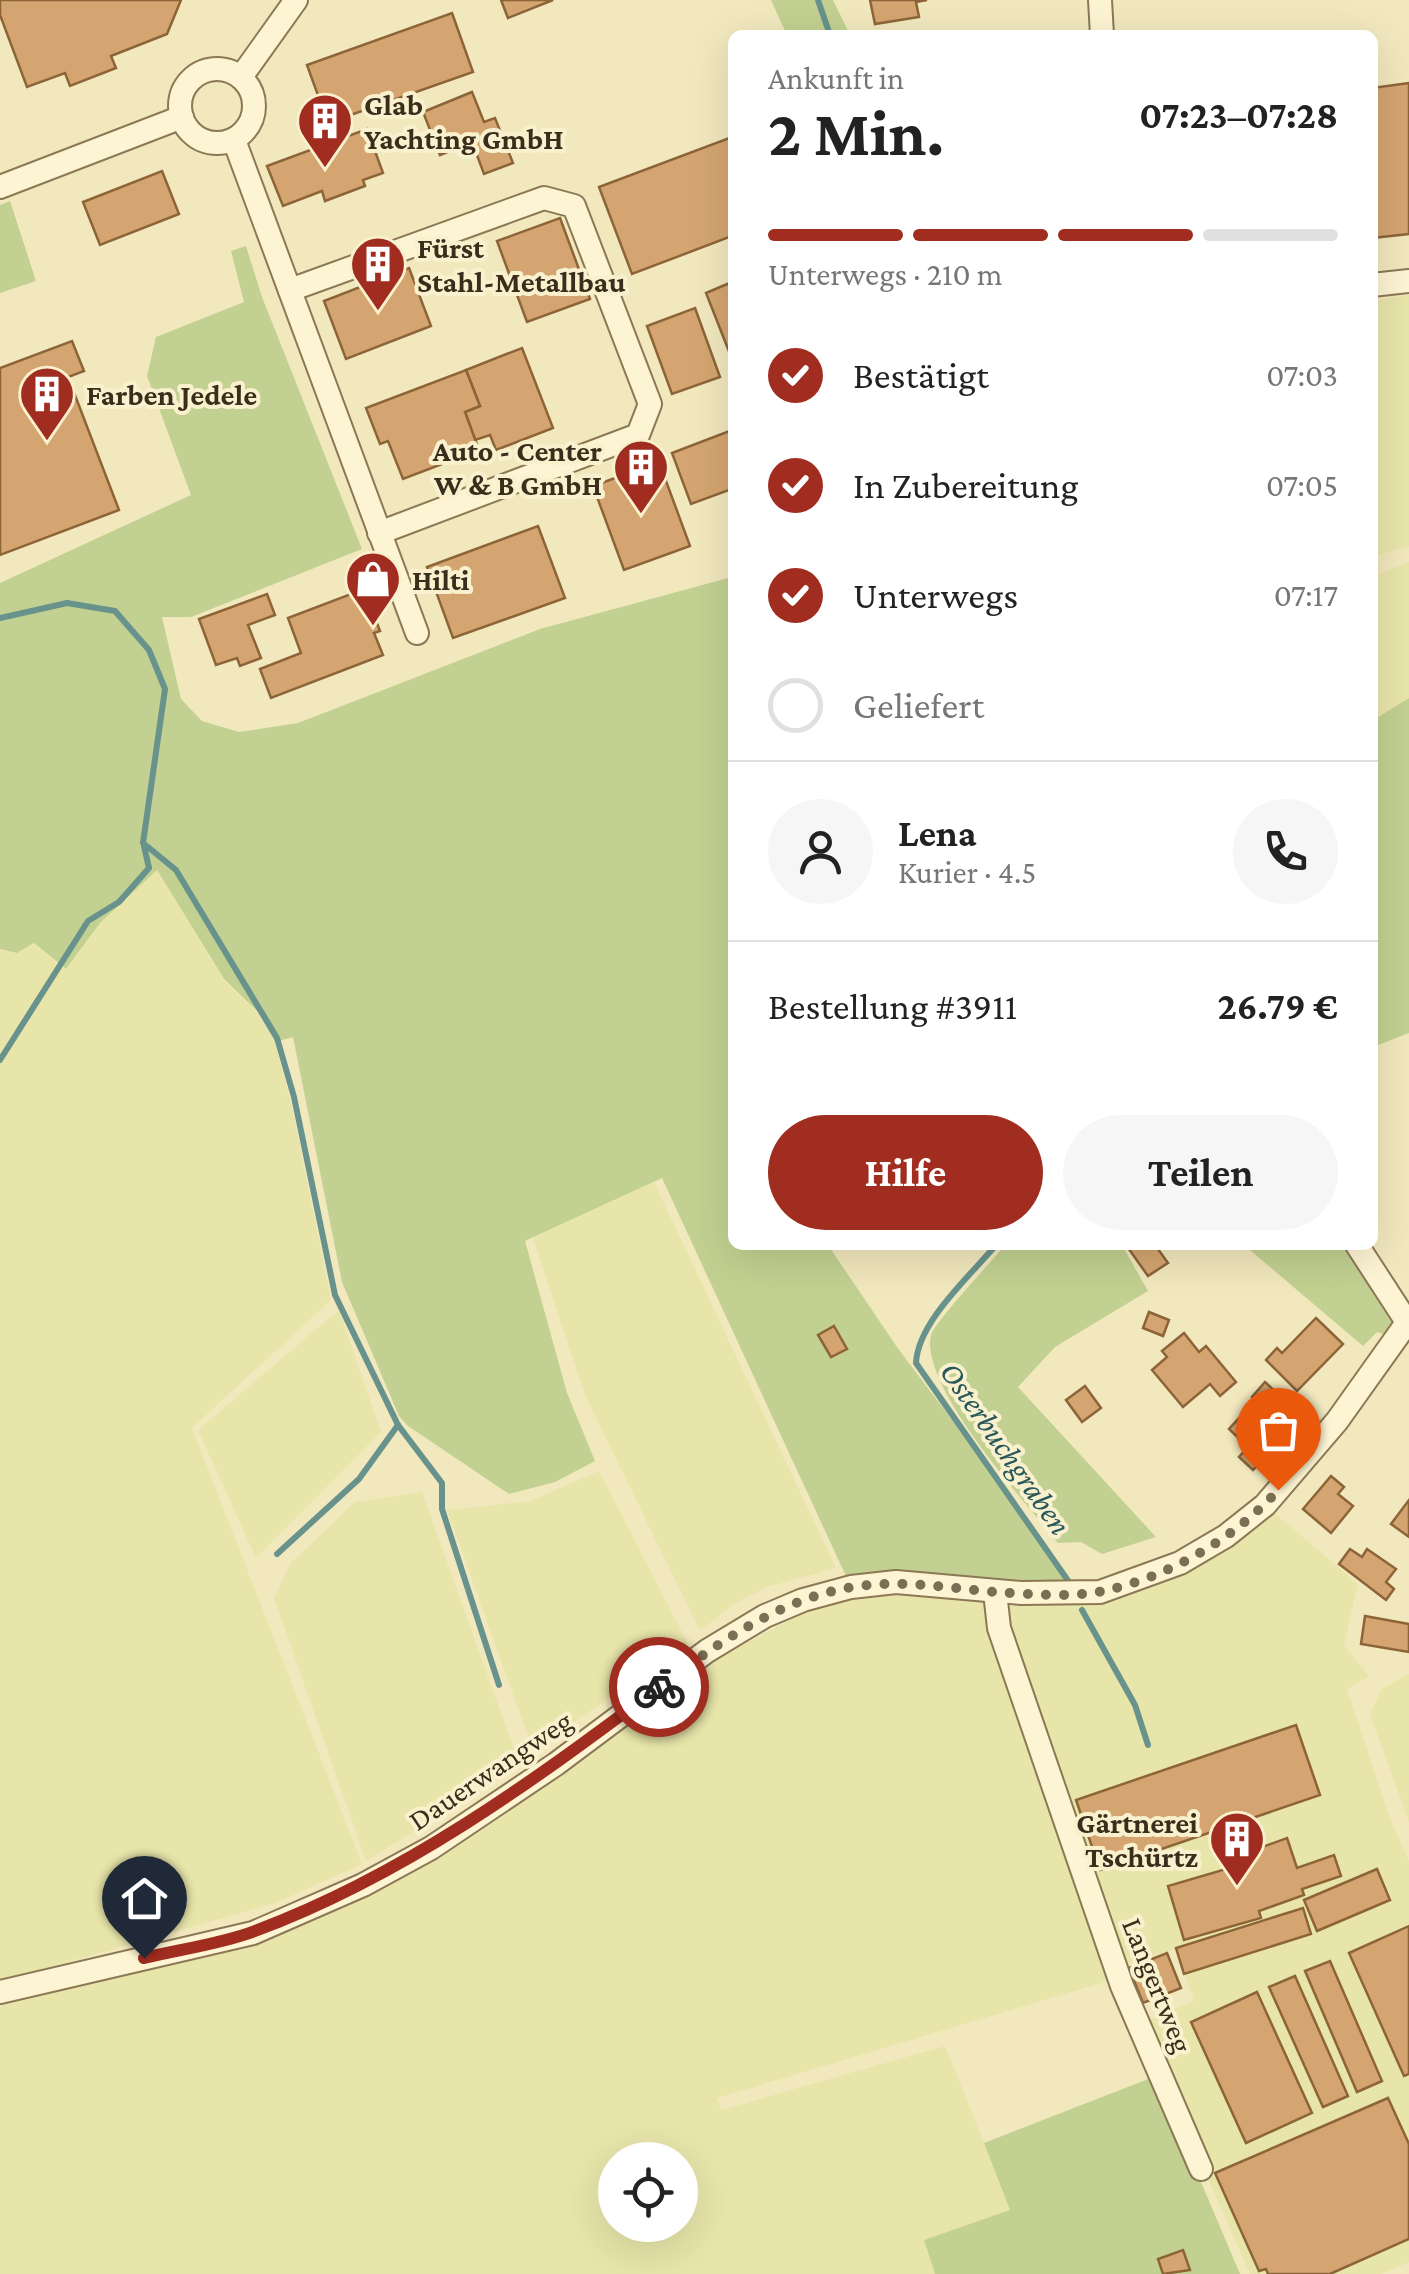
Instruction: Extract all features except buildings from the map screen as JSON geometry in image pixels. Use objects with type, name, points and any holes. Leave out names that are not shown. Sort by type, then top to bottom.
[{"type":"street","points":[[241,77],[296,0]]},
{"type":"street","points":[[1100,0],[1102,30]]},
{"type":"street","points":[[215,69],[241,77],[252,91],[254,103],[246,130],[221,144],[193,134],[182,118],[182,94],[190,80],[215,69]]},
{"type":"street","points":[[0,187],[182,118]]},
{"type":"street","points":[[234,140],[417,634]]},
{"type":"street","points":[[290,290],[544,198],[574,206],[650,404],[638,435],[379,532]]},
{"type":"street","points":[[1378,284],[1409,281]]},
{"type":"street","points":[[1360,1250],[1408,1321]]},
{"type":"street","name":"Dauerwangweg","points":[[0,1992],[252,1932],[363,1884],[431,1848],[556,1764],[706,1652],[765,1616],[803,1600],[851,1587],[896,1582],[994,1592],[1100,1592],[1162,1571],[1226,1536],[1265,1505],[1325,1435],[1408,1321]]},
{"type":"street","name":"Langertweg","points":[[994,1592],[999,1628],[1122,1986],[1200,2169]]},
{"type":"shaded area","points":[[1409,295],[1409,546],[1378,555],[1378,300]]},
{"type":"shaded area","points":[[1409,562],[1409,698],[1378,716],[1378,575]]},
{"type":"shaded area","points":[[157,870],[223,979],[256,1012],[275,1043],[292,1107],[331,1300],[192,1428],[362,1864],[276,1903],[0,1981],[0,950],[17,953],[34,944],[66,970],[100,923]]},
{"type":"shaded area","points":[[654,1182],[836,1568],[767,1587],[733,1605],[700,1631],[585,1395],[533,1238]]},
{"type":"shaded area","points":[[339,1310],[381,1432],[256,1558],[198,1430]]},
{"type":"shaded area","points":[[599,1471],[688,1644],[533,1750],[447,1510],[530,1501]]},
{"type":"shaded area","points":[[422,1492],[520,1766],[366,1861],[274,1598],[290,1564],[355,1502]]},
{"type":"shaded area","points":[[1270,1509],[1358,1584],[1344,1645],[1369,1676],[1347,1689],[1390,1819],[1409,1861],[1409,2262],[1382,2274],[1250,2274],[1204,2170],[1146,2021],[1194,2001],[1176,1949],[1123,1965],[1004,1623],[1009,1608],[1024,1600],[1070,1603]]},
{"type":"shaded area","points":[[901,1592],[983,1600],[1108,1981],[717,2098],[721,2110],[945,2046],[1011,2210],[924,2240],[935,2274],[0,2274],[0,2006],[266,1939],[392,1884],[716,1659],[817,1606]]},
{"type":"shaded area","points":[[1409,1674],[1409,1822],[1370,1714],[1382,1689]]},
{"type":"green space","points":[[771,0],[833,0],[848,30],[785,30]]},
{"type":"green space","points":[[10,201],[36,281],[0,293],[0,205]]},
{"type":"green space","points":[[246,246],[262,297],[362,549],[191,617],[162,617],[181,699],[202,721],[239,732],[298,723],[540,629],[728,578],[728,1250],[831,1250],[899,1350],[1047,1545],[1070,1593],[851,1587],[662,1178],[525,1241],[567,1393],[595,1461],[555,1482],[509,1494],[399,1416],[342,1282],[293,1037],[275,1042],[257,1011],[224,979],[157,870],[100,923],[66,969],[34,943],[17,953],[0,949],[0,583],[191,495],[147,376],[156,337],[244,302],[231,251]]},
{"type":"green space","points":[[1409,698],[1409,1033],[1378,1045],[1378,717]]},
{"type":"green space","points":[[1001,1250],[1125,1250],[1148,1291],[1055,1347],[1018,1387],[1156,1537],[1102,1554],[1081,1542],[1058,1543],[978,1443],[941,1383],[932,1357],[931,1335]]},
{"type":"green space","points":[[1250,1250],[1353,1250],[1389,1303],[1393,1321],[1386,1335],[1377,1332],[1363,1346]]},
{"type":"green space","points":[[1156,2076],[1240,2274],[935,2274],[924,2240],[1010,2210],[984,2143]]},
{"type":"waterway","name":"Osterbuchgraben","points":[[818,0],[828,30]]},
{"type":"waterway","points":[[0,618],[67,603],[115,611],[149,650],[165,689],[143,843],[176,870],[277,1038],[294,1097],[335,1295],[398,1425],[442,1483],[442,1509],[499,1685]]},
{"type":"waterway","points":[[0,1060],[88,921],[119,902],[149,868],[144,846]]},
{"type":"waterway","name":"Osterbuchgraben","points":[[991,1250],[935,1316],[919,1347],[916,1363],[1069,1582]]},
{"type":"waterway","points":[[277,1554],[359,1479],[398,1425]]},
{"type":"waterway","name":"Osterbuchgraben","points":[[1082,1610],[1135,1705],[1148,1745]]},
{"type":"way so far","points":[[659,1687],[765,1616],[803,1600],[851,1587],[896,1582],[994,1592],[1070,1593],[1100,1592],[1132,1582],[1180,1563],[1226,1536],[1278,1490]]},
{"type":"place","name":"Glab Yachting GmbH","points":[[325,170]]},
{"type":"place","name":"Fürst Stahl-Metallbau","points":[[378,313]]},
{"type":"place","name":"Farben Jedele","points":[[47,443]]},
{"type":"place","name":"Auto - Center W & B GmbH","points":[[641,516]]},
{"type":"place","name":"Hilti","points":[[373,628]]},
{"type":"place","name":"Gärtnerei Tschürtz","points":[[1237,1888]]},
{"type":"route","points":[[144,1958],[252,1932],[363,1884],[431,1848],[556,1764],[659,1687]]}]
